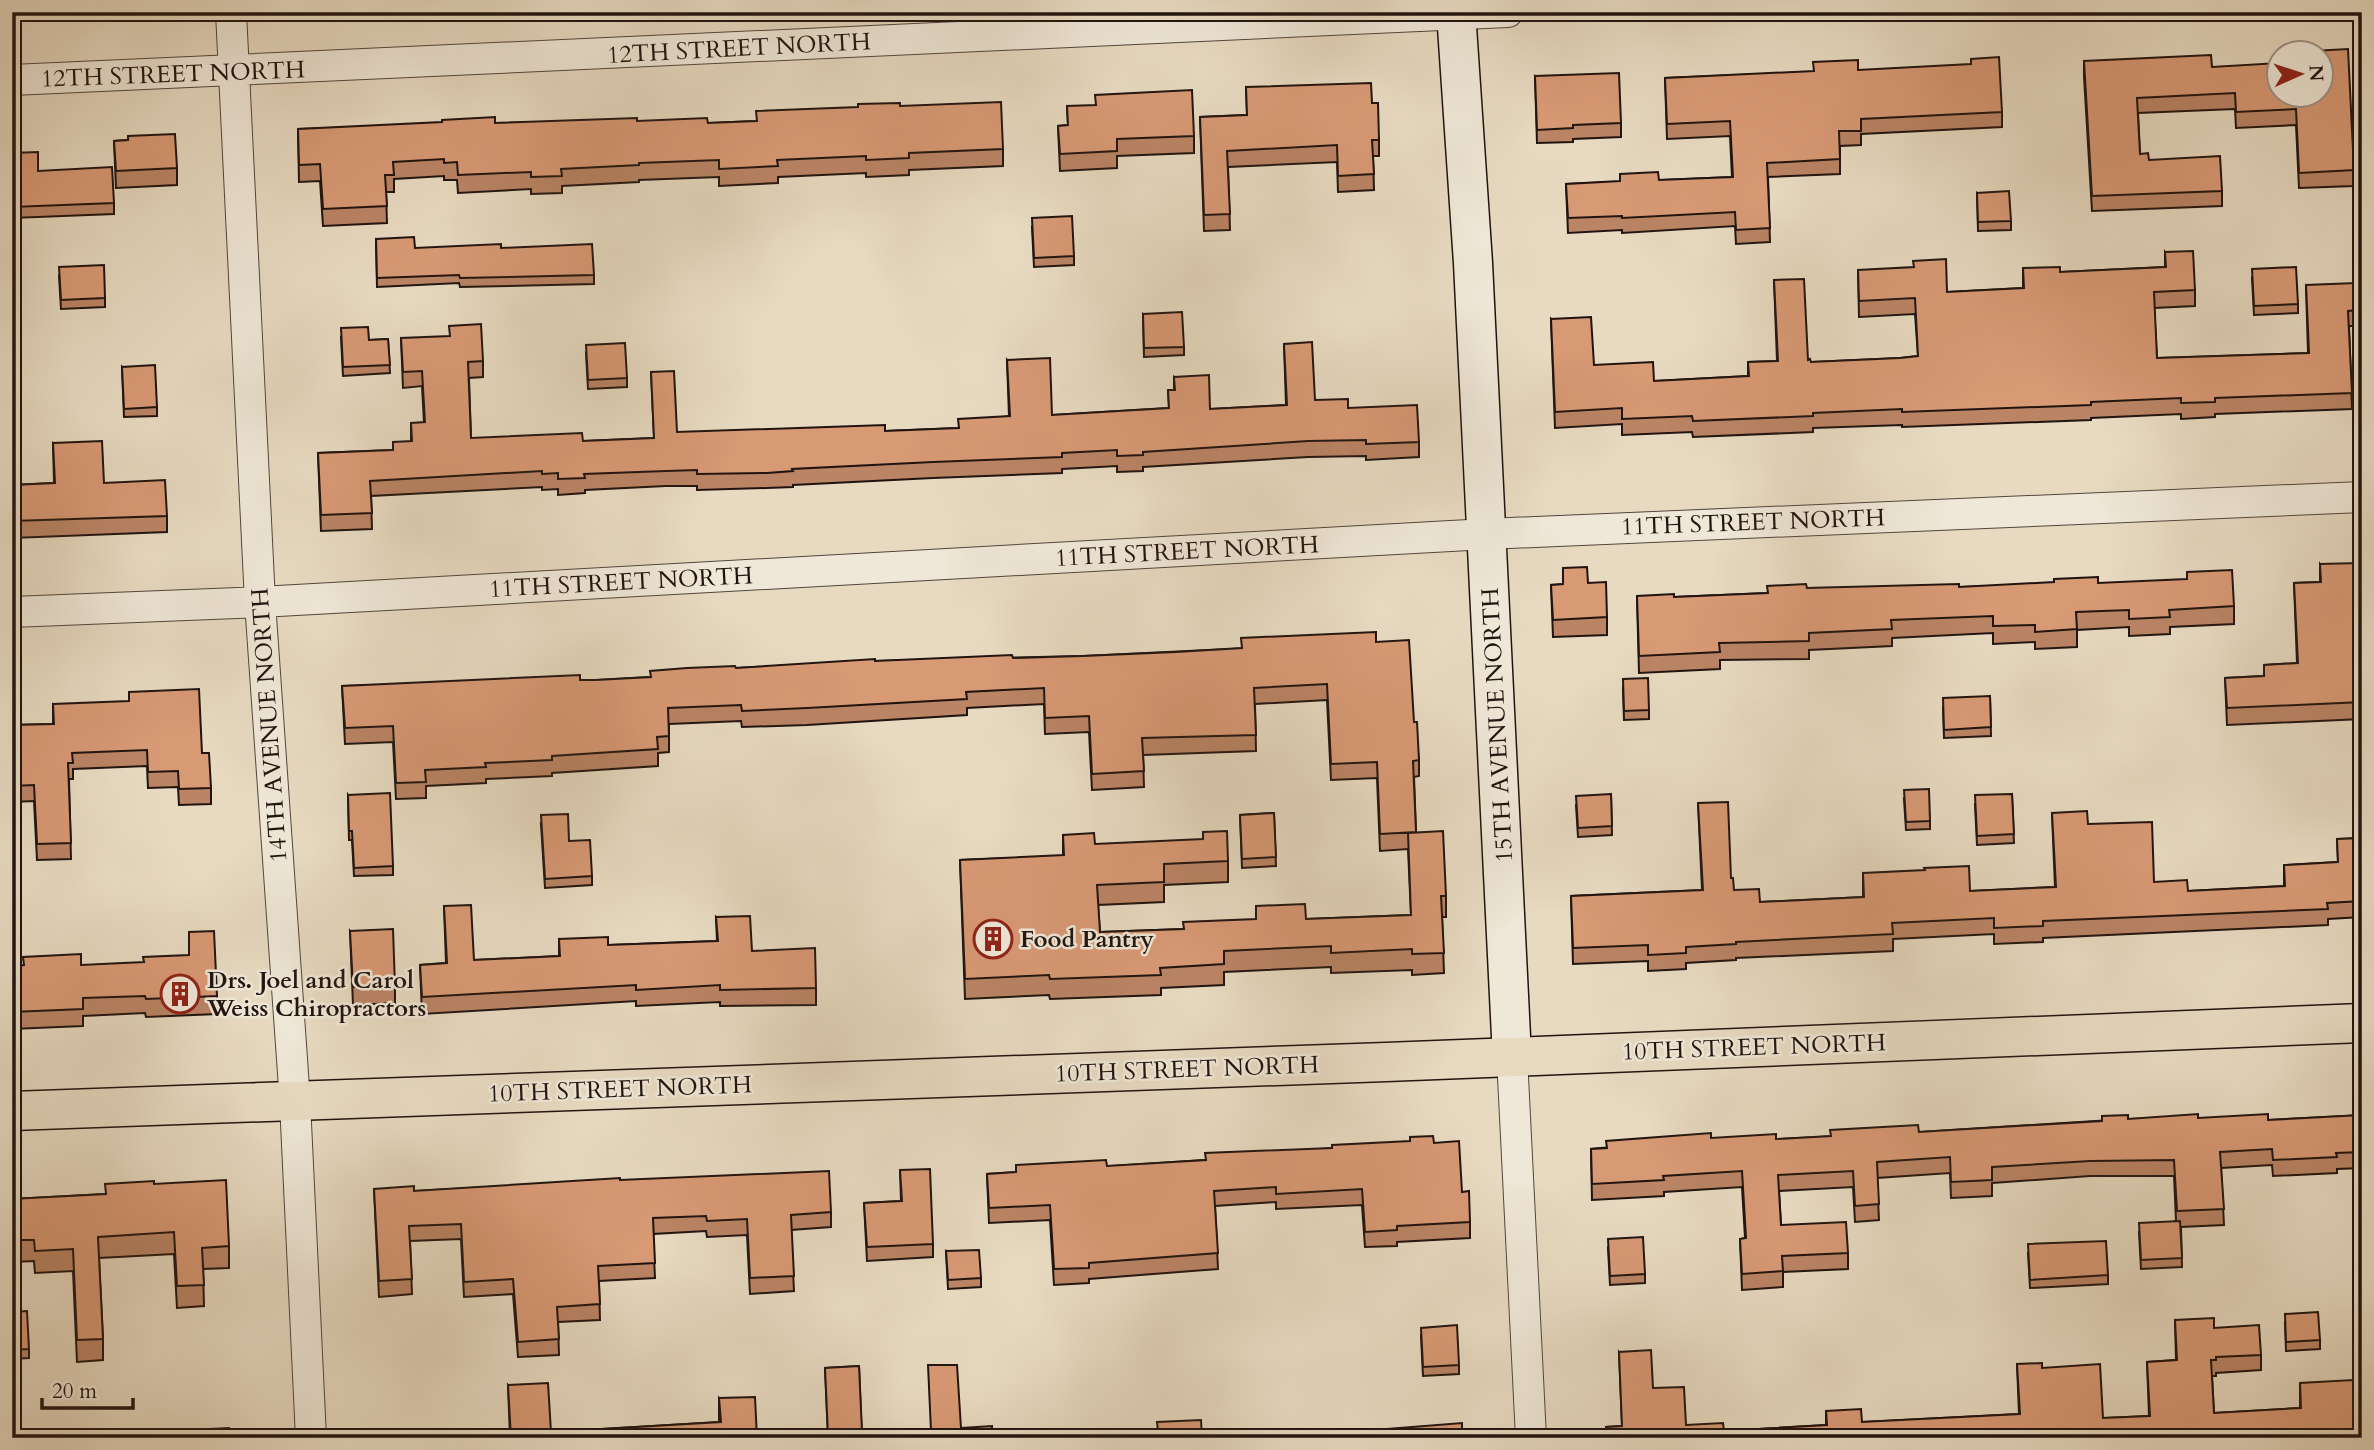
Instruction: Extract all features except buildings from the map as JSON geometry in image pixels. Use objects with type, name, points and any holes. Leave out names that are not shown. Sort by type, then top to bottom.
[{"type":"main road","name":"10TH STREET NORTH","points":[[12,1111],[1512,1057],[2362,1023]]},
{"type":"street","name":"14TH AVENUE NORTH","points":[[231,12],[260,602],[295,1102],[311,1438]]},
{"type":"street","name":"12TH STREET NORTH","points":[[12,80],[1508,12]]},
{"type":"street","name":"15TH AVENUE NORTH","points":[[1456,14],[1473,263],[1531,1438]]},
{"type":"street","name":"11TH STREET NORTH","points":[[12,612],[260,602],[1487,534],[2362,496]]},
{"type":"place","name":"Food Pantry","points":[[993,939]]},
{"type":"place","name":"Drs. Joel and Carol Weiss Chiropractors","points":[[180,994]]}]
